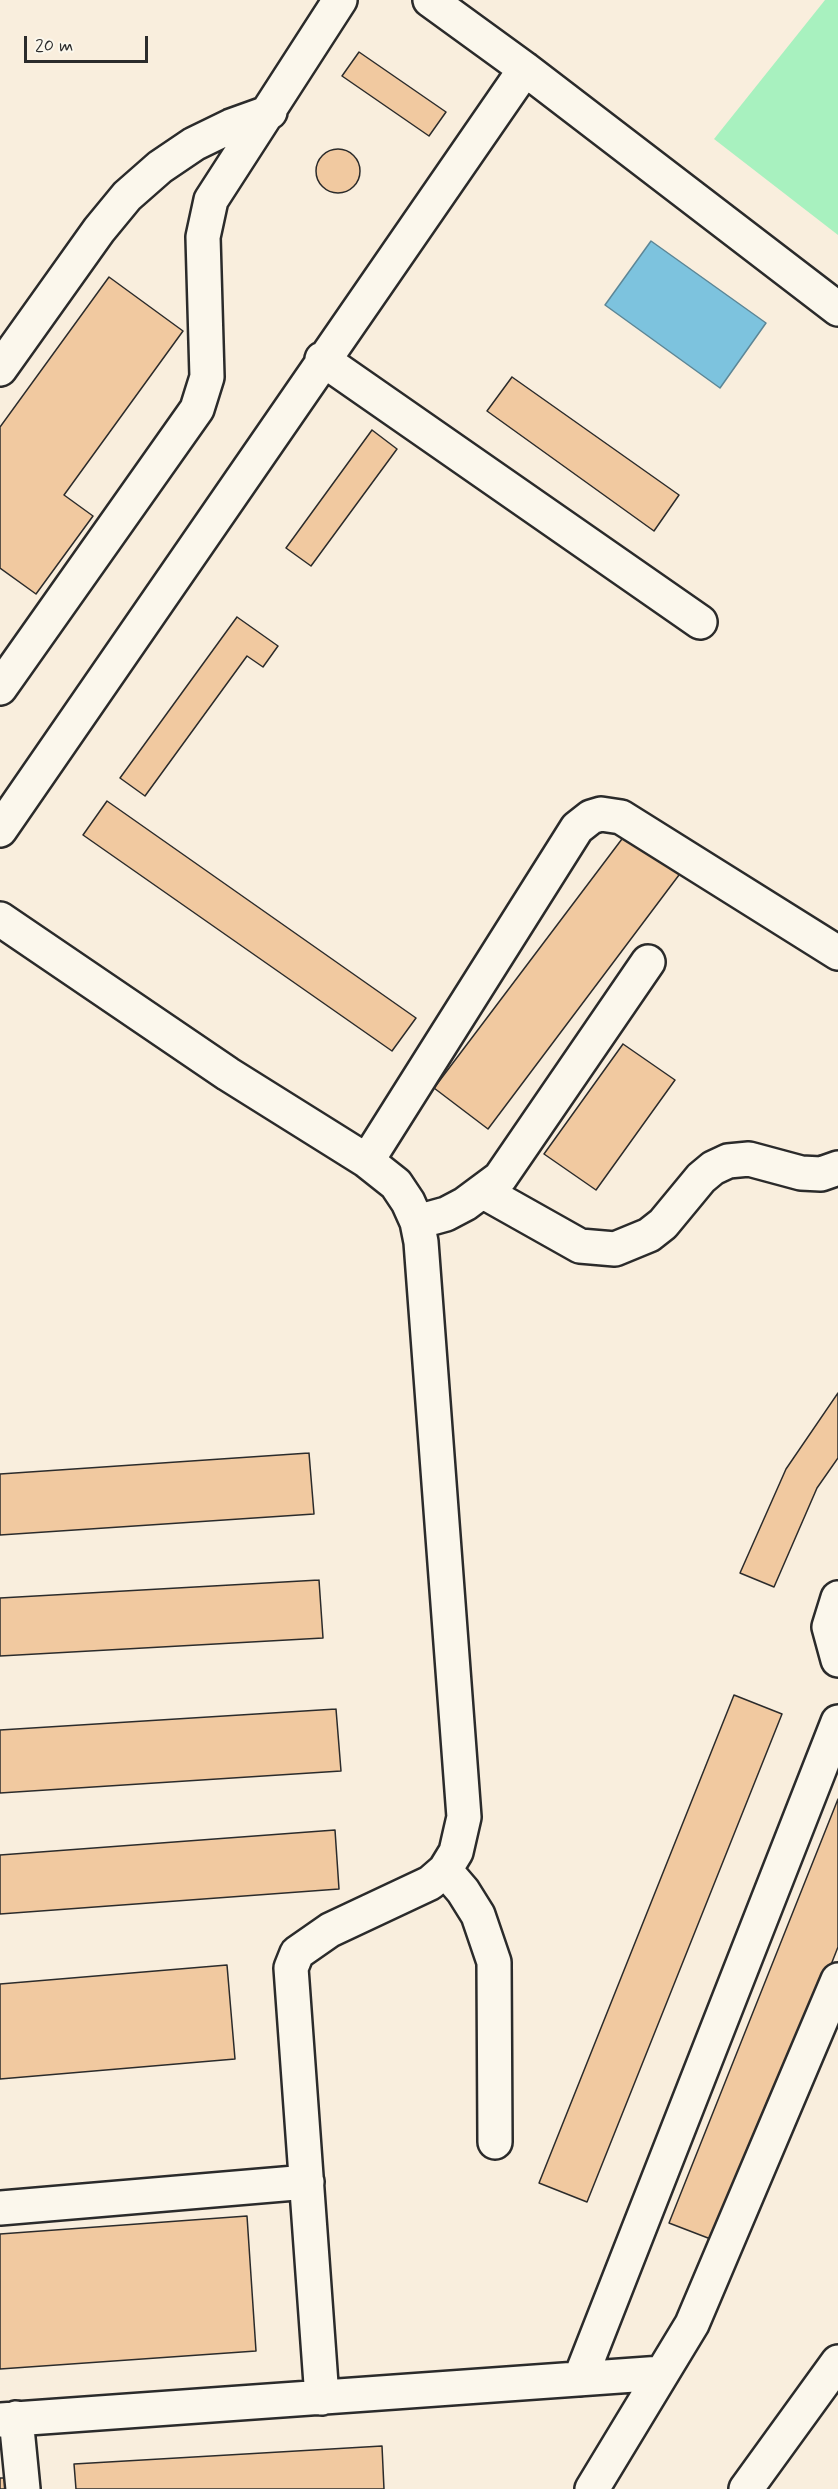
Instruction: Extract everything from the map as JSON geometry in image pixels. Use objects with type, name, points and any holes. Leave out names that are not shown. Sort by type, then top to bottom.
[{"type":"lane","points":[[0,688],[197,409],[207,377],[202,237],[211,200],[270,112],[340,0]]},
{"type":"lane","points":[[430,0],[525,69],[838,309]]},
{"type":"lane","points":[[0,830],[322,359],[525,69]]},
{"type":"lane","points":[[0,369],[99,230],[127,196],[160,166],[194,144],[231,126],[270,112]]},
{"type":"lane","points":[[322,359],[700,622]]},
{"type":"lane","points":[[367,1161],[577,828],[591,817],[601,814],[621,817],[838,953]]},
{"type":"lane","points":[[0,919],[209,1061],[367,1161],[396,1184],[417,1222],[421,1242],[464,1818],[459,1844],[445,1870],[430,1883],[340,1925],[297,1953],[291,1968],[322,2398]]},
{"type":"lane","points":[[417,1222],[446,1214],[484,1192],[500,1178],[648,962]]},
{"type":"lane","points":[[484,1192],[580,1246],[615,1249],[649,1235],[663,1224],[701,1178],[713,1168],[728,1161],[749,1159],[801,1173],[821,1174],[838,1168]]},
{"type":"lane","points":[[838,1598],[829,1627],[838,1660]]},
{"type":"lane","points":[[580,2379],[838,1722]]},
{"type":"lane","points":[[445,1870],[464,1891],[478,1915],[494,1962],[495,2142]]},
{"type":"lane","points":[[592,2489],[692,2324],[838,1980]]},
{"type":"lane","points":[[0,2208],[307,2182]]},
{"type":"lane","points":[[746,2489],[838,2362]]},
{"type":"lane","points":[[22,2489],[8,2419],[662,2373]]},
{"type":"green space","points":[[825,0],[838,0],[838,235],[714,139]]},
{"type":"water","points":[[651,241],[766,323],[720,388],[605,305]]},
{"type":"building","points":[[359,52],[446,112],[429,136],[342,76]]},
{"type":"building","points":[[338,149],[354,155],[360,171],[354,187],[338,193],[322,187],[316,171],[322,155]]},
{"type":"building","points":[[109,277],[183,331],[64,495],[93,516],[36,594],[0,568],[0,427]]},
{"type":"building","points":[[512,377],[679,495],[654,531],[487,411]]},
{"type":"building","points":[[372,430],[397,449],[311,566],[286,548]]},
{"type":"building","points":[[237,617],[278,646],[263,667],[247,656],[145,796],[120,778]]},
{"type":"building","points":[[107,801],[416,1018],[392,1051],[83,835]]},
{"type":"building","points":[[628,831],[682,871],[488,1129],[434,1088]]},
{"type":"building","points":[[623,1044],[675,1080],[596,1190],[544,1154]]},
{"type":"building","points":[[838,1393],[838,1458],[817,1488],[774,1587],[740,1573],[786,1469]]},
{"type":"building","points":[[309,1453],[314,1514],[0,1535],[0,1474]]},
{"type":"building","points":[[319,1580],[323,1638],[0,1656],[0,1598]]},
{"type":"building","points":[[734,1695],[782,1714],[587,2202],[539,2183]]},
{"type":"building","points":[[336,1709],[341,1771],[0,1793],[0,1730]]},
{"type":"building","points":[[838,1799],[838,1947],[721,2243],[669,2223]]},
{"type":"building","points":[[335,1830],[339,1889],[0,1914],[0,1855]]},
{"type":"building","points":[[227,1965],[235,2059],[0,2079],[0,1984]]},
{"type":"building","points":[[247,2216],[256,2351],[0,2369],[0,2234]]},
{"type":"building","points":[[382,2446],[384,2489],[76,2489],[74,2464]]},
{"type":"building","points":[[0,2478],[6,2478],[7,2489],[0,2489]]}]
